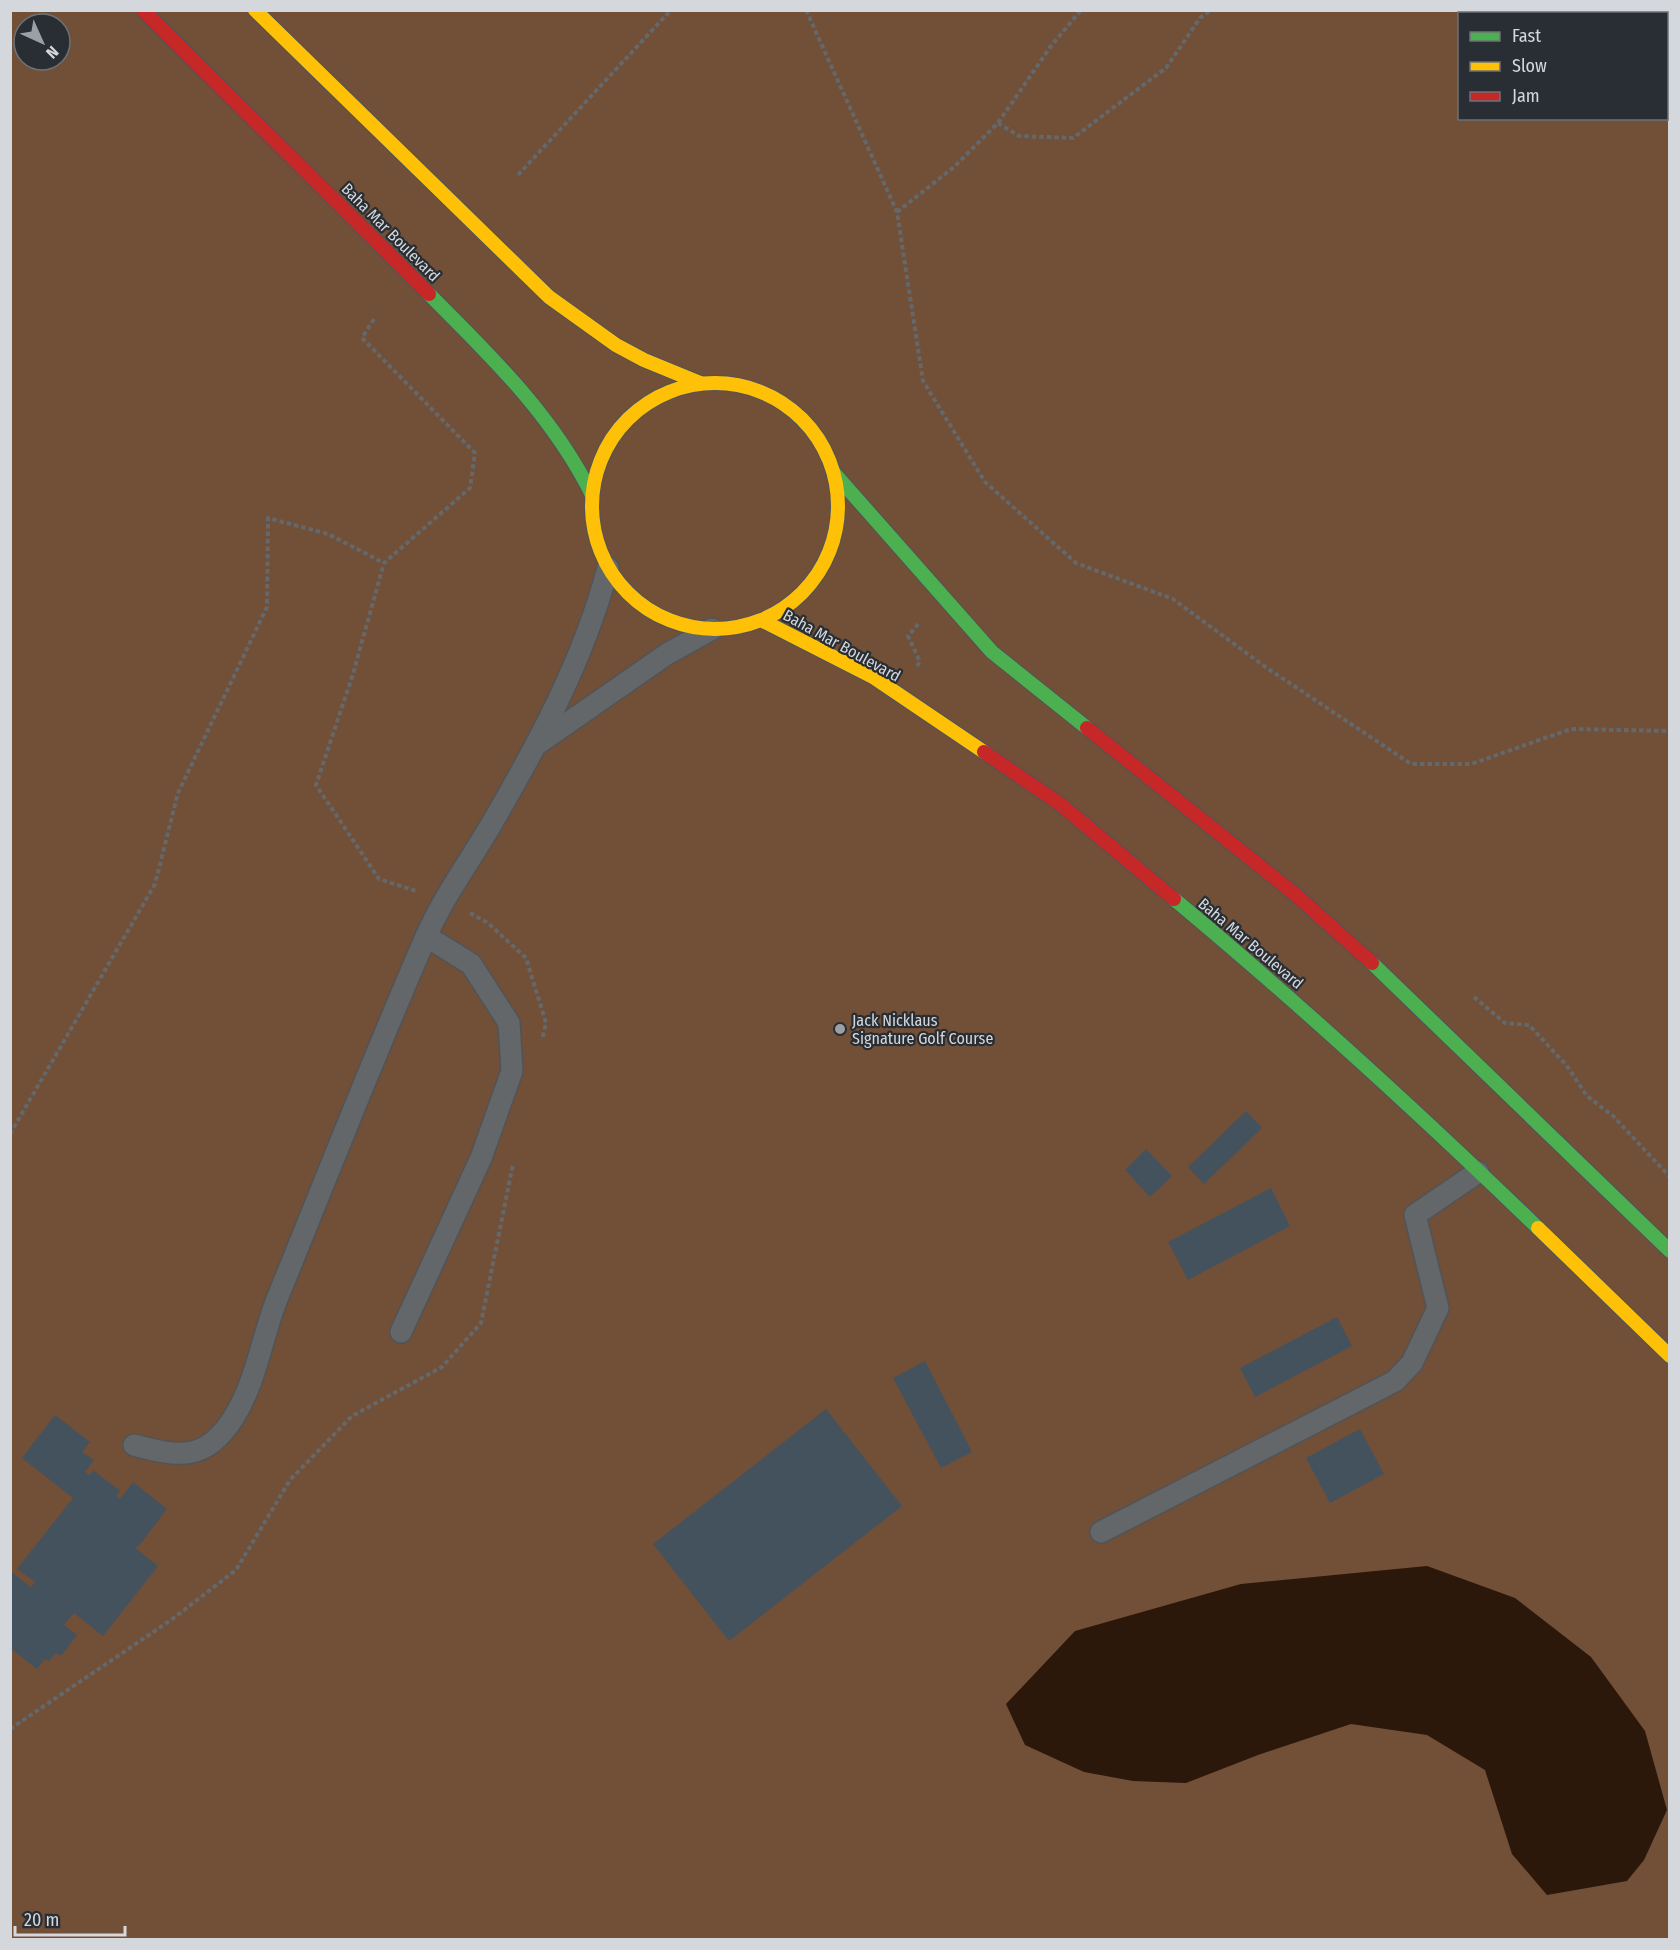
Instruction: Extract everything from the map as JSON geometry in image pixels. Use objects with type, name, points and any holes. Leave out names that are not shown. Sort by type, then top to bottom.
[{"type":"main road","name":"Baha Mar Boulevard","points":[[143,10],[488,353],[532,401],[563,440],[592,495]]},
{"type":"main road","points":[[255,10],[549,297],[616,345],[644,360],[700,383]]},
{"type":"main road","points":[[700,383],[729,384],[758,390],[784,403],[806,422],[823,446],[834,473],[837,516],[830,549],[819,572],[803,591],[784,608],[761,620],[737,627],[712,629],[687,626],[663,618],[641,606],[622,589],[608,568],[594,529],[592,495],[597,468],[609,442],[626,420],[648,403],[673,390],[700,383]]},
{"type":"main road","points":[[834,473],[992,652],[1296,895],[1383,972],[1670,1251]]},
{"type":"main road","name":"Baha Mar Boulevard","points":[[761,620],[873,677],[1060,804],[1276,984],[1424,1118],[1670,1356]]},
{"type":"lane","points":[[134,1445],[170,1455],[193,1454],[216,1439],[233,1418],[245,1393],[279,1296],[426,936],[539,743],[592,623],[608,568]]},
{"type":"lane","points":[[539,743],[648,667],[712,629]]},
{"type":"lane","points":[[401,1332],[482,1158],[512,1071],[509,1023],[471,964],[426,936]]},
{"type":"lane","points":[[1101,1532],[1395,1381],[1412,1363],[1438,1308],[1415,1215],[1478,1172]]},
{"type":"path","points":[[518,175],[671,10]]},
{"type":"path","points":[[807,10],[897,212],[923,381],[985,482],[1076,563],[1173,599],[1264,666],[1411,764],[1471,764],[1571,729],[1670,731]]},
{"type":"path","points":[[897,212],[954,167],[998,123],[1051,46],[1081,10]]},
{"type":"path","points":[[998,123],[1019,136],[1073,138],[1166,68],[1200,18],[1211,10]]},
{"type":"path","points":[[374,319],[362,338],[475,453],[470,489],[384,563],[353,674],[316,785],[379,879],[447,901],[488,923],[526,958],[546,1023],[540,1046]]},
{"type":"path","points":[[10,1134],[155,884],[178,793],[267,608],[268,518],[328,534],[384,563]]},
{"type":"path","points":[[897,694],[920,662],[908,636],[942,596]]},
{"type":"path","points":[[1474,997],[1505,1023],[1529,1025],[1567,1066],[1587,1096],[1613,1116],[1670,1177]]},
{"type":"path","points":[[10,1729],[171,1620],[236,1570],[290,1480],[352,1416],[442,1367],[481,1323],[513,1163]]},
{"type":"shaded area","name":"Jack Nicklaus Signature Golf Course","points":[[11,11],[1669,11],[1669,1939],[11,1940]]},
{"type":"shaded area","points":[[1427,1566],[1515,1598],[1591,1657],[1645,1731],[1667,1810],[1644,1860],[1627,1881],[1547,1895],[1512,1854],[1485,1770],[1427,1735],[1351,1724],[1258,1755],[1186,1783],[1133,1781],[1084,1772],[1025,1745],[1006,1704],[1075,1631],[1241,1584]]},
{"type":"building","points":[[1246,1111],[1262,1128],[1204,1184],[1188,1167]]},
{"type":"building","points":[[1146,1149],[1172,1176],[1150,1197],[1125,1170]]},
{"type":"building","points":[[1271,1188],[1290,1226],[1188,1280],[1168,1242]]},
{"type":"building","points":[[1337,1317],[1352,1346],[1255,1397],[1240,1368]]},
{"type":"building","points":[[925,1361],[972,1452],[941,1468],[893,1378]]},
{"type":"building","points":[[826,1409],[902,1506],[729,1641],[653,1544]]},
{"type":"building","points":[[55,1415],[90,1442],[82,1452],[94,1460],[85,1472],[90,1475],[93,1470],[120,1491],[116,1496],[120,1499],[133,1482],[167,1509],[138,1547],[134,1547],[158,1566],[103,1636],[74,1613],[64,1625],[77,1635],[61,1656],[56,1653],[49,1661],[45,1659],[37,1669],[10,1648],[10,1571],[31,1587],[35,1582],[17,1569],[73,1498],[22,1458]]},
{"type":"building","points":[[1360,1429],[1384,1474],[1330,1503],[1306,1458]]},
{"type":"traffic: fast","points":[[429,294],[498,364],[540,413],[559,439],[592,495]]},
{"type":"traffic: fast","points":[[834,473],[992,652],[1087,728]]},
{"type":"traffic: fast","points":[[1174,899],[1359,1060],[1538,1228]]},
{"type":"traffic: fast","points":[[1372,963],[1670,1251]]},
{"type":"traffic: slow","points":[[255,10],[549,297],[616,345],[644,360],[700,383]]},
{"type":"traffic: slow","points":[[715,383],[739,385],[762,392],[783,404],[802,419],[817,438],[829,459],[836,482],[838,506],[836,530],[829,553],[817,574],[802,593],[783,608],[762,620],[739,627],[715,629],[691,627],[668,620],[647,608],[628,593],[613,574],[601,553],[594,530],[592,506],[594,482],[601,459],[613,438],[628,419],[647,404],[668,392],[691,385],[715,383]]},
{"type":"traffic: slow","points":[[761,620],[873,677],[984,752]]},
{"type":"traffic: slow","points":[[1538,1228],[1670,1356]]},
{"type":"traffic: jam","points":[[143,10],[429,294]]},
{"type":"traffic: jam","points":[[1087,728],[1296,895],[1372,963]]},
{"type":"traffic: jam","points":[[984,752],[1060,804],[1174,899]]},
{"type":"place","name":"Jack Nicklaus Signature Golf Course","points":[[840,1029]]}]
